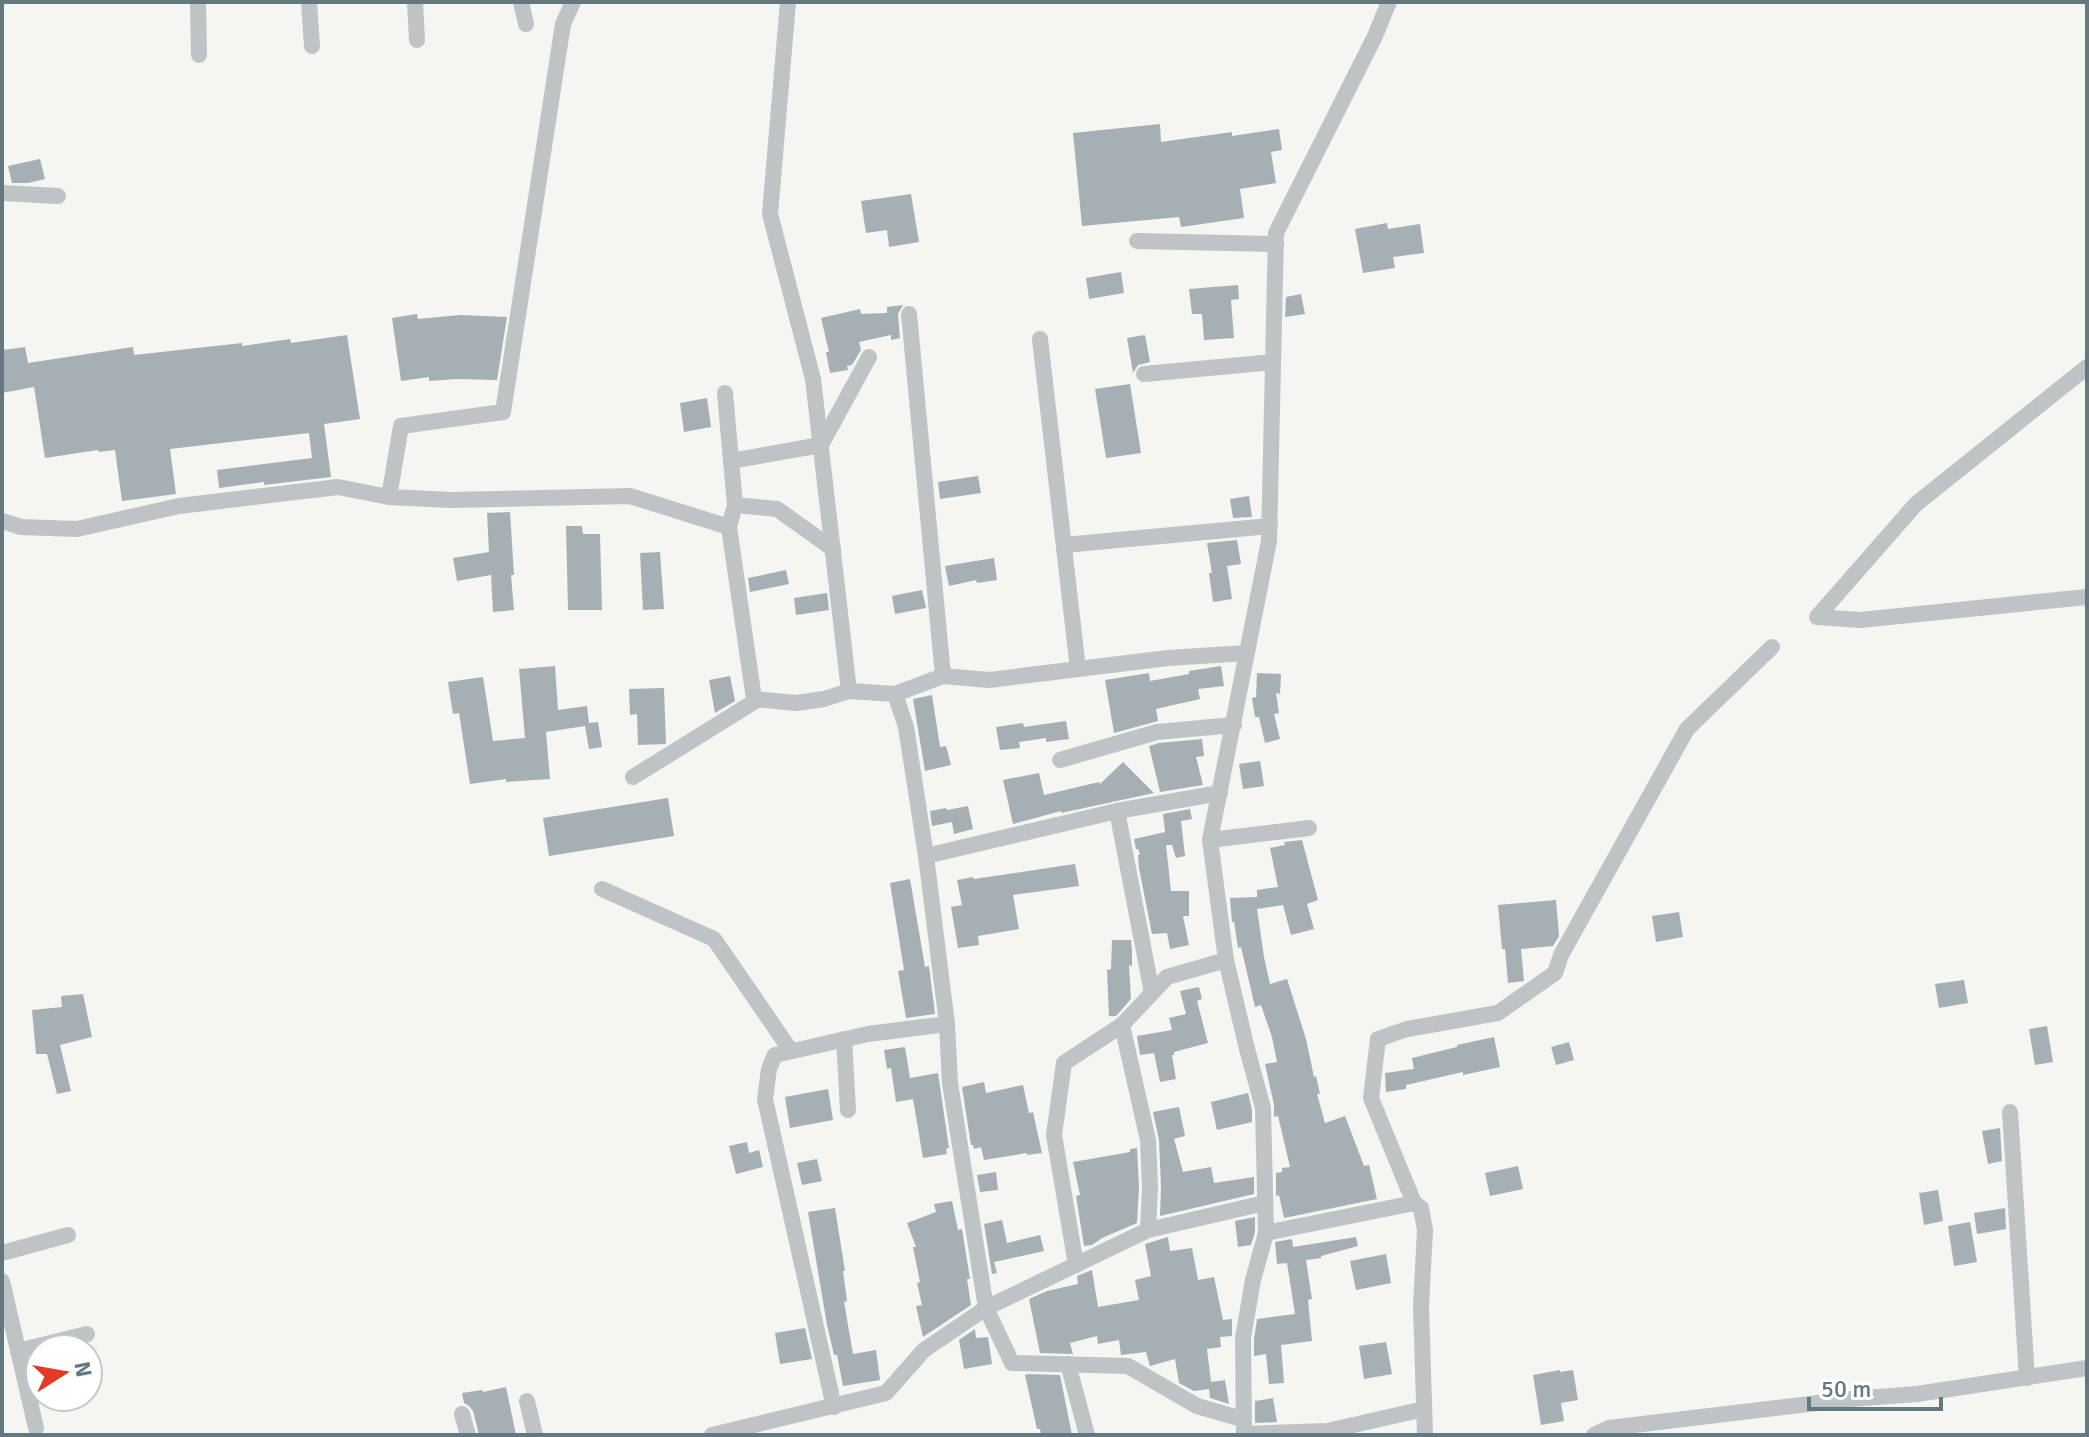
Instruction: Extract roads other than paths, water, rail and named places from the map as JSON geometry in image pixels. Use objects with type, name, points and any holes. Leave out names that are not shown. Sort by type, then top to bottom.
[{"type":"street","points":[[198,2],[199,55]]},
{"type":"street","points":[[309,2],[312,46]]},
{"type":"street","points":[[415,2],[417,40]]},
{"type":"street","points":[[521,2],[526,24]]},
{"type":"street","points":[[389,497],[401,426],[503,412],[563,24],[573,2]]},
{"type":"street","points":[[788,2],[770,214],[813,379],[849,691]]},
{"type":"street","points":[[1243,1429],[1243,1338],[1253,1280],[1266,1233],[1263,1108],[1226,960],[1210,840],[1269,541],[1276,233],[1389,2]]},
{"type":"street","points":[[2,193],[58,196]]},
{"type":"street","points":[[1137,241],[1276,244]]},
{"type":"street","points":[[909,314],[943,676]]},
{"type":"street","points":[[1040,339],[1078,669]]},
{"type":"street","points":[[821,445],[869,357]]},
{"type":"street","points":[[1144,374],[1273,362]]},
{"type":"street","points":[[2087,367],[1916,504],[1817,617],[1860,620],[2087,597]]},
{"type":"street","points":[[725,393],[735,505],[729,527],[754,699],[757,700]]},
{"type":"street","points":[[731,461],[821,445]]},
{"type":"street","points":[[2,521],[21,527],[77,529],[179,506],[338,487],[389,497],[451,500],[630,496],[729,527]]},
{"type":"street","points":[[735,505],[777,509],[833,549]]},
{"type":"street","points":[[1064,545],[1270,526]]},
{"type":"street","points":[[1425,1435],[1421,1306],[1425,1230],[1421,1208],[1414,1203],[1371,1098],[1378,1039],[1407,1029],[1498,1013],[1555,973],[1561,955],[1687,729],[1772,647]]},
{"type":"street","points":[[633,777],[757,700],[796,703],[849,691],[895,694],[943,676],[989,680],[1168,658],[1247,653]]},
{"type":"street","points":[[895,694],[906,727],[926,856],[947,1024],[950,1083],[986,1308],[1012,1363],[1128,1366],[1243,1429],[1327,1431],[1424,1409]]},
{"type":"street","points":[[1060,760],[1157,732],[1234,725]]},
{"type":"street","points":[[926,856],[1117,811],[1220,793]]},
{"type":"street","points":[[1117,811],[1152,993]]},
{"type":"street","points":[[1210,840],[1309,828]]},
{"type":"street","points":[[602,889],[714,939],[791,1051]]},
{"type":"street","points":[[1076,1265],[1054,1135],[1064,1063],[1122,1025],[1167,977],[1226,960]]},
{"type":"street","points":[[834,1407],[765,1099],[769,1069],[775,1055],[868,1034],[947,1024]]},
{"type":"street","points":[[1122,1025],[1148,1140],[1148,1230]]},
{"type":"street","points":[[844,1039],[848,1110]]},
{"type":"street","points":[[2010,1112],[2027,1378]]},
{"type":"street","points":[[712,1435],[886,1393],[924,1350],[986,1308],[1148,1230],[1265,1203]]},
{"type":"street","points":[[1266,1233],[1414,1203]]},
{"type":"street","points":[[2,1253],[68,1235]]},
{"type":"street","points":[[2,1281],[36,1428]]},
{"type":"street","points":[[18,1351],[24,1350]]},
{"type":"street","points":[[1068,1364],[1087,1435]]},
{"type":"street","points":[[1594,1435],[1609,1428],[1917,1394],[2087,1368]]},
{"type":"street","points":[[527,1401],[535,1435]]},
{"type":"street","points":[[462,1414],[468,1435]]}]
